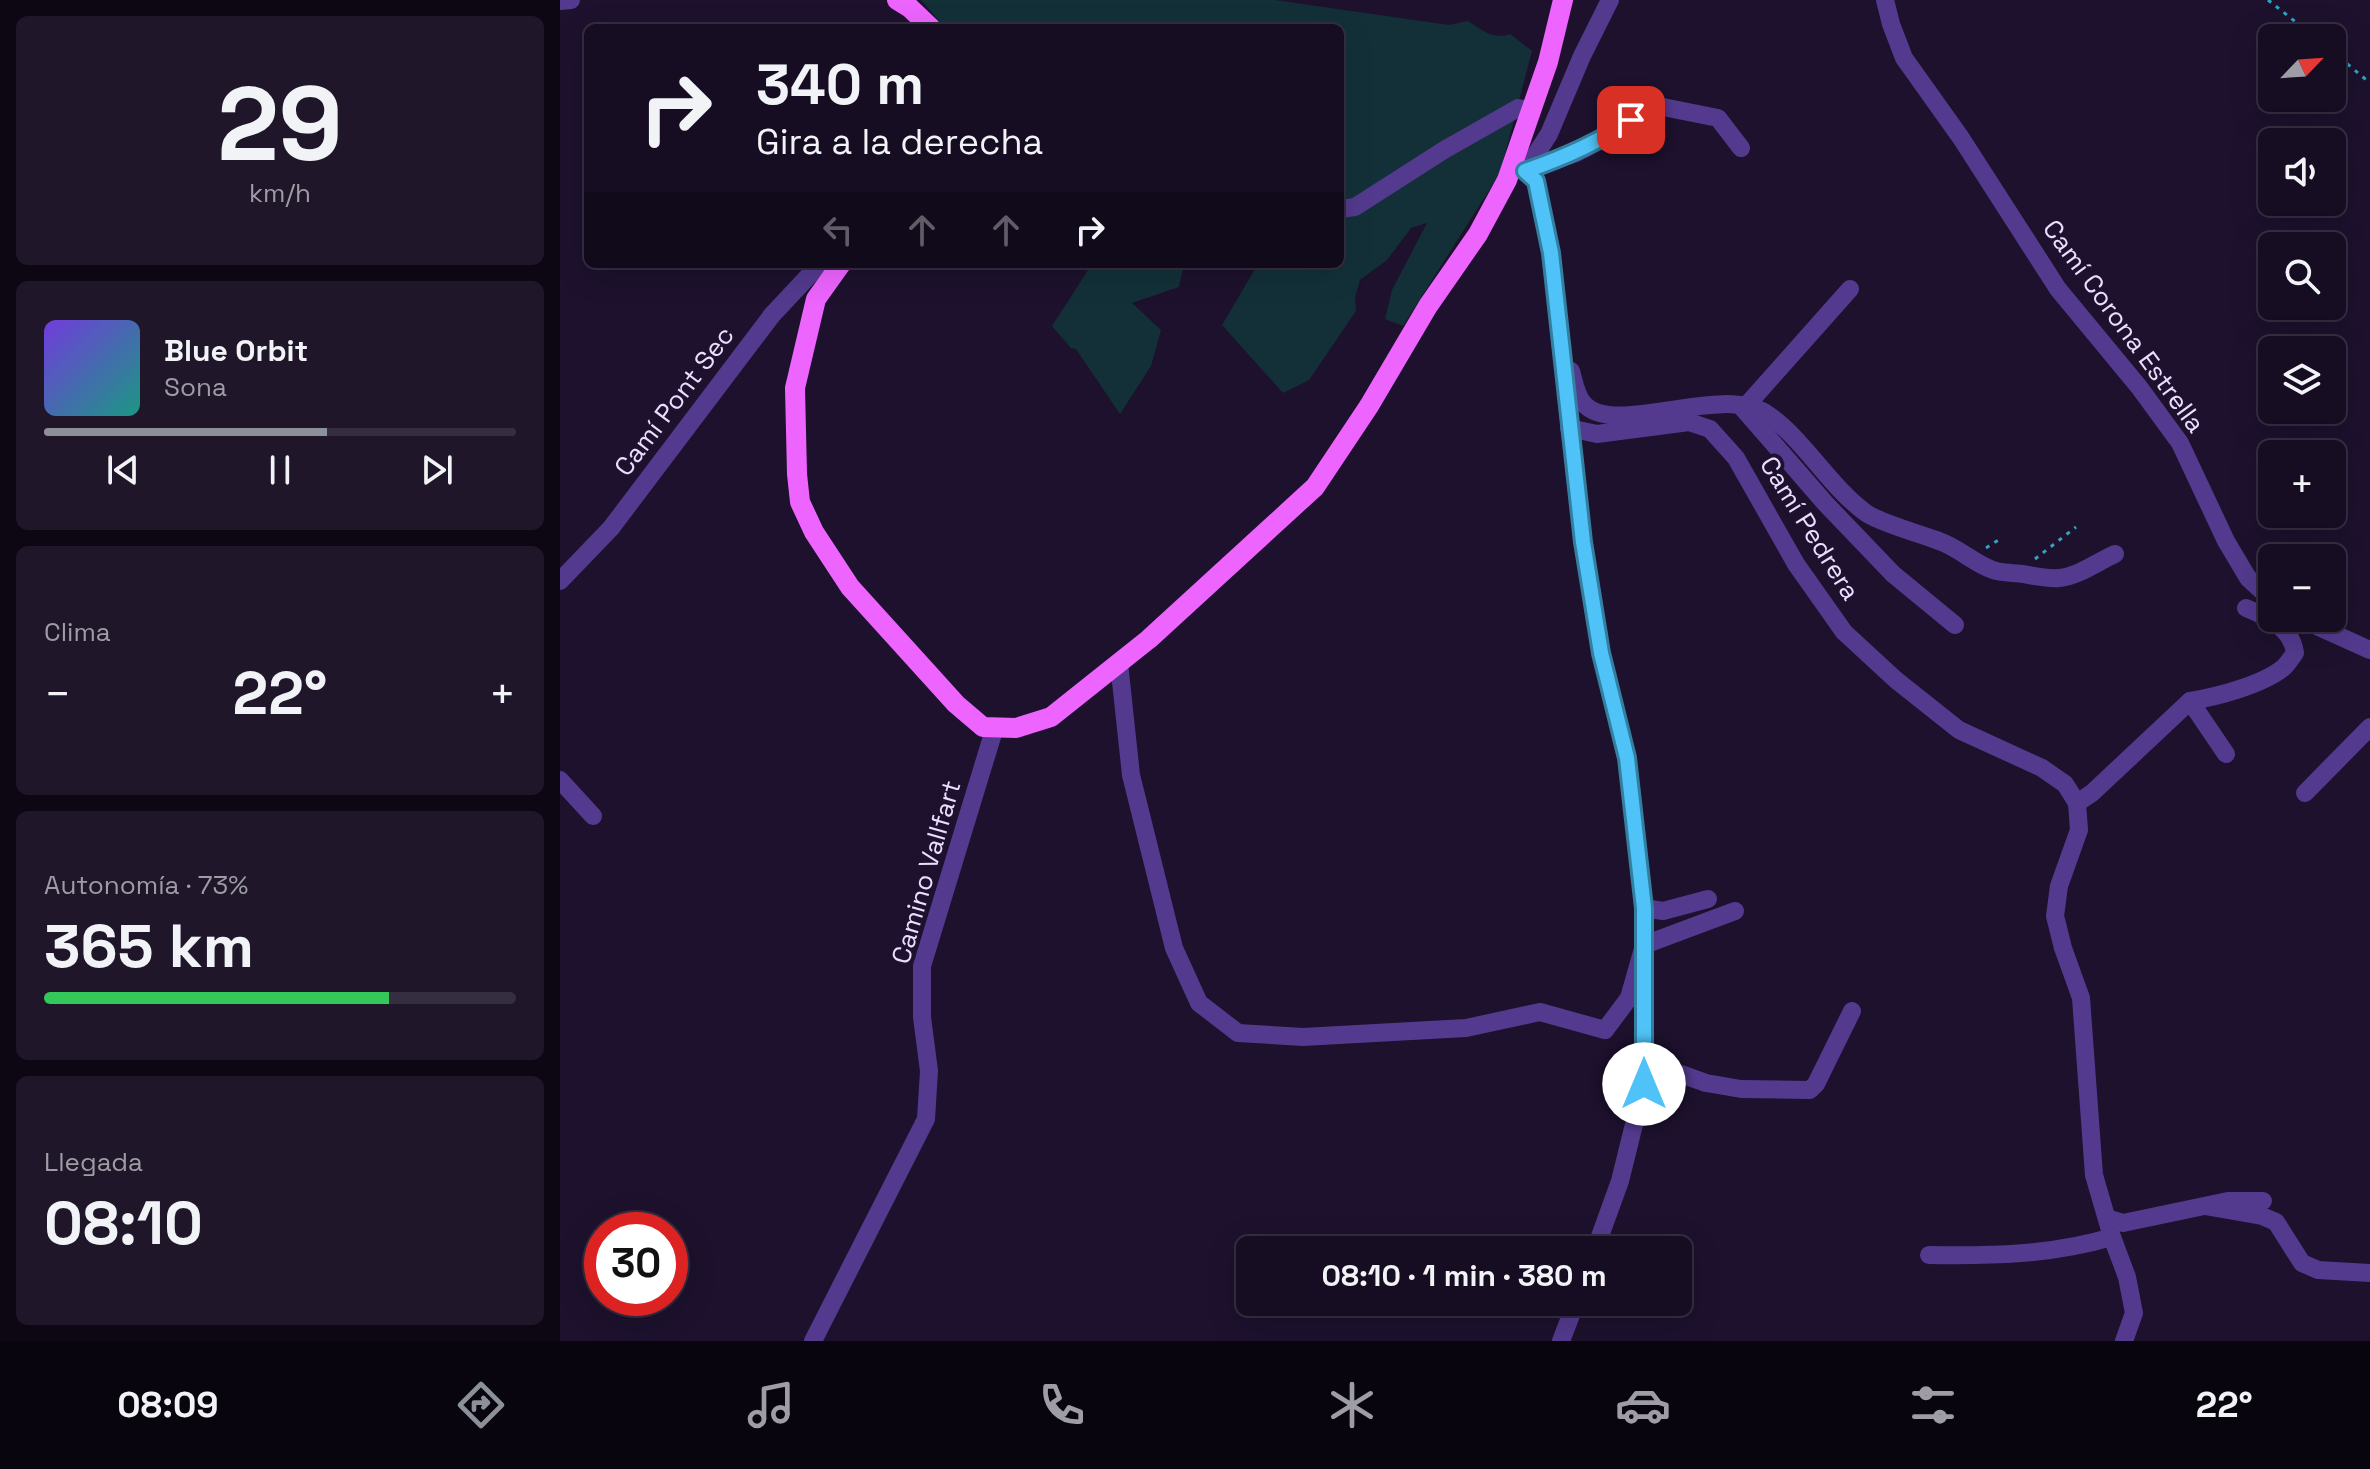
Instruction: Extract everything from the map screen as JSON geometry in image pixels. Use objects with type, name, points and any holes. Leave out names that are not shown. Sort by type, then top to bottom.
[{"type":"main road","points":[[897,0],[927,24]]},
{"type":"main road","points":[[835,268],[816,299],[795,388],[800,502],[814,532],[850,587],[956,704],[983,727],[1016,728],[1051,717],[1149,639],[1315,487],[1369,406],[1428,306],[1478,234],[1507,180],[1519,166],[1531,111],[1548,62],[1563,0]]},
{"type":"street","points":[[560,1],[571,0]]},
{"type":"street","points":[[1519,166],[1549,134],[1610,0]]},
{"type":"street","name":"Camí Corona Estrella","points":[[1885,0],[1904,58],[1961,138],[2058,289],[2139,387],[2180,443],[2226,541],[2248,578],[2258,587]]},
{"type":"street","points":[[1519,166],[1576,153],[1653,105],[1718,118],[1741,148]]},
{"type":"street","points":[[1344,208],[1355,207],[1444,150],[1518,108],[1531,111]]},
{"type":"street","points":[[1519,166],[1536,181],[1551,253],[1583,542],[1601,653],[1627,758],[1644,908],[1644,1084],[1620,1181],[1600,1236]]},
{"type":"street","name":"Camí Pont Sec","points":[[560,581],[611,528],[772,315],[816,268]]},
{"type":"street","points":[[1743,406],[1850,289]]},
{"type":"street","points":[[1557,318],[1576,389],[1583,404],[1597,414],[1615,416],[1701,405],[1743,406],[1766,413],[1868,515],[1955,547],[1992,570],[2059,578],[2115,554]]},
{"type":"street","points":[[1743,406],[1825,503],[1893,574],[1955,625]]},
{"type":"street","name":"Camí Pedrera","points":[[1569,428],[1597,434],[1689,422],[1710,429],[1736,458],[1796,564],[1844,632],[1896,680],[1959,730],[2042,768],[2065,784],[2077,803]]},
{"type":"street","points":[[2124,1341],[2134,1313],[2127,1277],[2094,1175],[2081,998],[2055,916],[2059,886],[2079,830],[2077,803],[2092,793],[2190,701],[2206,699],[2267,678],[2285,667],[2295,653],[2294,640],[2282,627],[2246,608]]},
{"type":"street","points":[[2330,632],[2370,650]]},
{"type":"street","points":[[1119,663],[1134,789],[1174,948],[1199,1003],[1238,1033],[1303,1037],[1466,1028],[1540,1012],[1605,1030],[1629,998],[1644,945]]},
{"type":"street","points":[[2190,701],[2226,754]]},
{"type":"street","name":"Camino Vallfart","points":[[813,1341],[926,1119],[929,1071],[922,1017],[922,966],[995,727]]},
{"type":"street","points":[[2305,793],[2370,727]]},
{"type":"street","points":[[560,780],[593,816]]},
{"type":"street","points":[[1644,908],[1663,911],[1708,899]]},
{"type":"street","points":[[1644,945],[1735,911]]},
{"type":"street","points":[[1644,1084],[1681,1074],[1706,1083],[1741,1089],[1810,1090],[1816,1084],[1852,1011]]},
{"type":"street","points":[[2107,1218],[2123,1223],[2228,1201],[2263,1201]]},
{"type":"street","points":[[2205,1206],[2262,1216],[2276,1222],[2302,1263],[2318,1270],[2370,1273]]},
{"type":"street","points":[[1929,1255],[2002,1256],[2081,1247],[2112,1237]]},
{"type":"street","points":[[1561,1341],[1571,1316]]},
{"type":"path","points":[[2268,0],[2298,24]]},
{"type":"path","points":[[2346,63],[2370,83]]},
{"type":"path","points":[[2017,573],[2076,527]]},
{"type":"shaded area","points":[[921,0],[1275,0],[1449,25],[1468,21],[1493,35],[1510,34],[1532,51],[1500,173],[1403,326],[1385,319],[1392,290],[1427,223],[1411,228],[1387,260],[1360,280],[1355,297],[1356,311],[1309,380],[1283,393],[1222,325],[1256,268],[1344,268],[1344,24],[942,24]]},
{"type":"shaded area","points":[[1089,268],[1183,268],[1179,287],[1132,303],[1161,330],[1151,366],[1120,414],[1076,349],[1071,348],[1052,326]]},
{"type":"route","points":[[1631,120],[1609,136],[1576,153],[1525,171],[1536,181],[1551,253],[1583,542],[1601,653],[1627,758],[1644,908],[1644,1084]]}]
